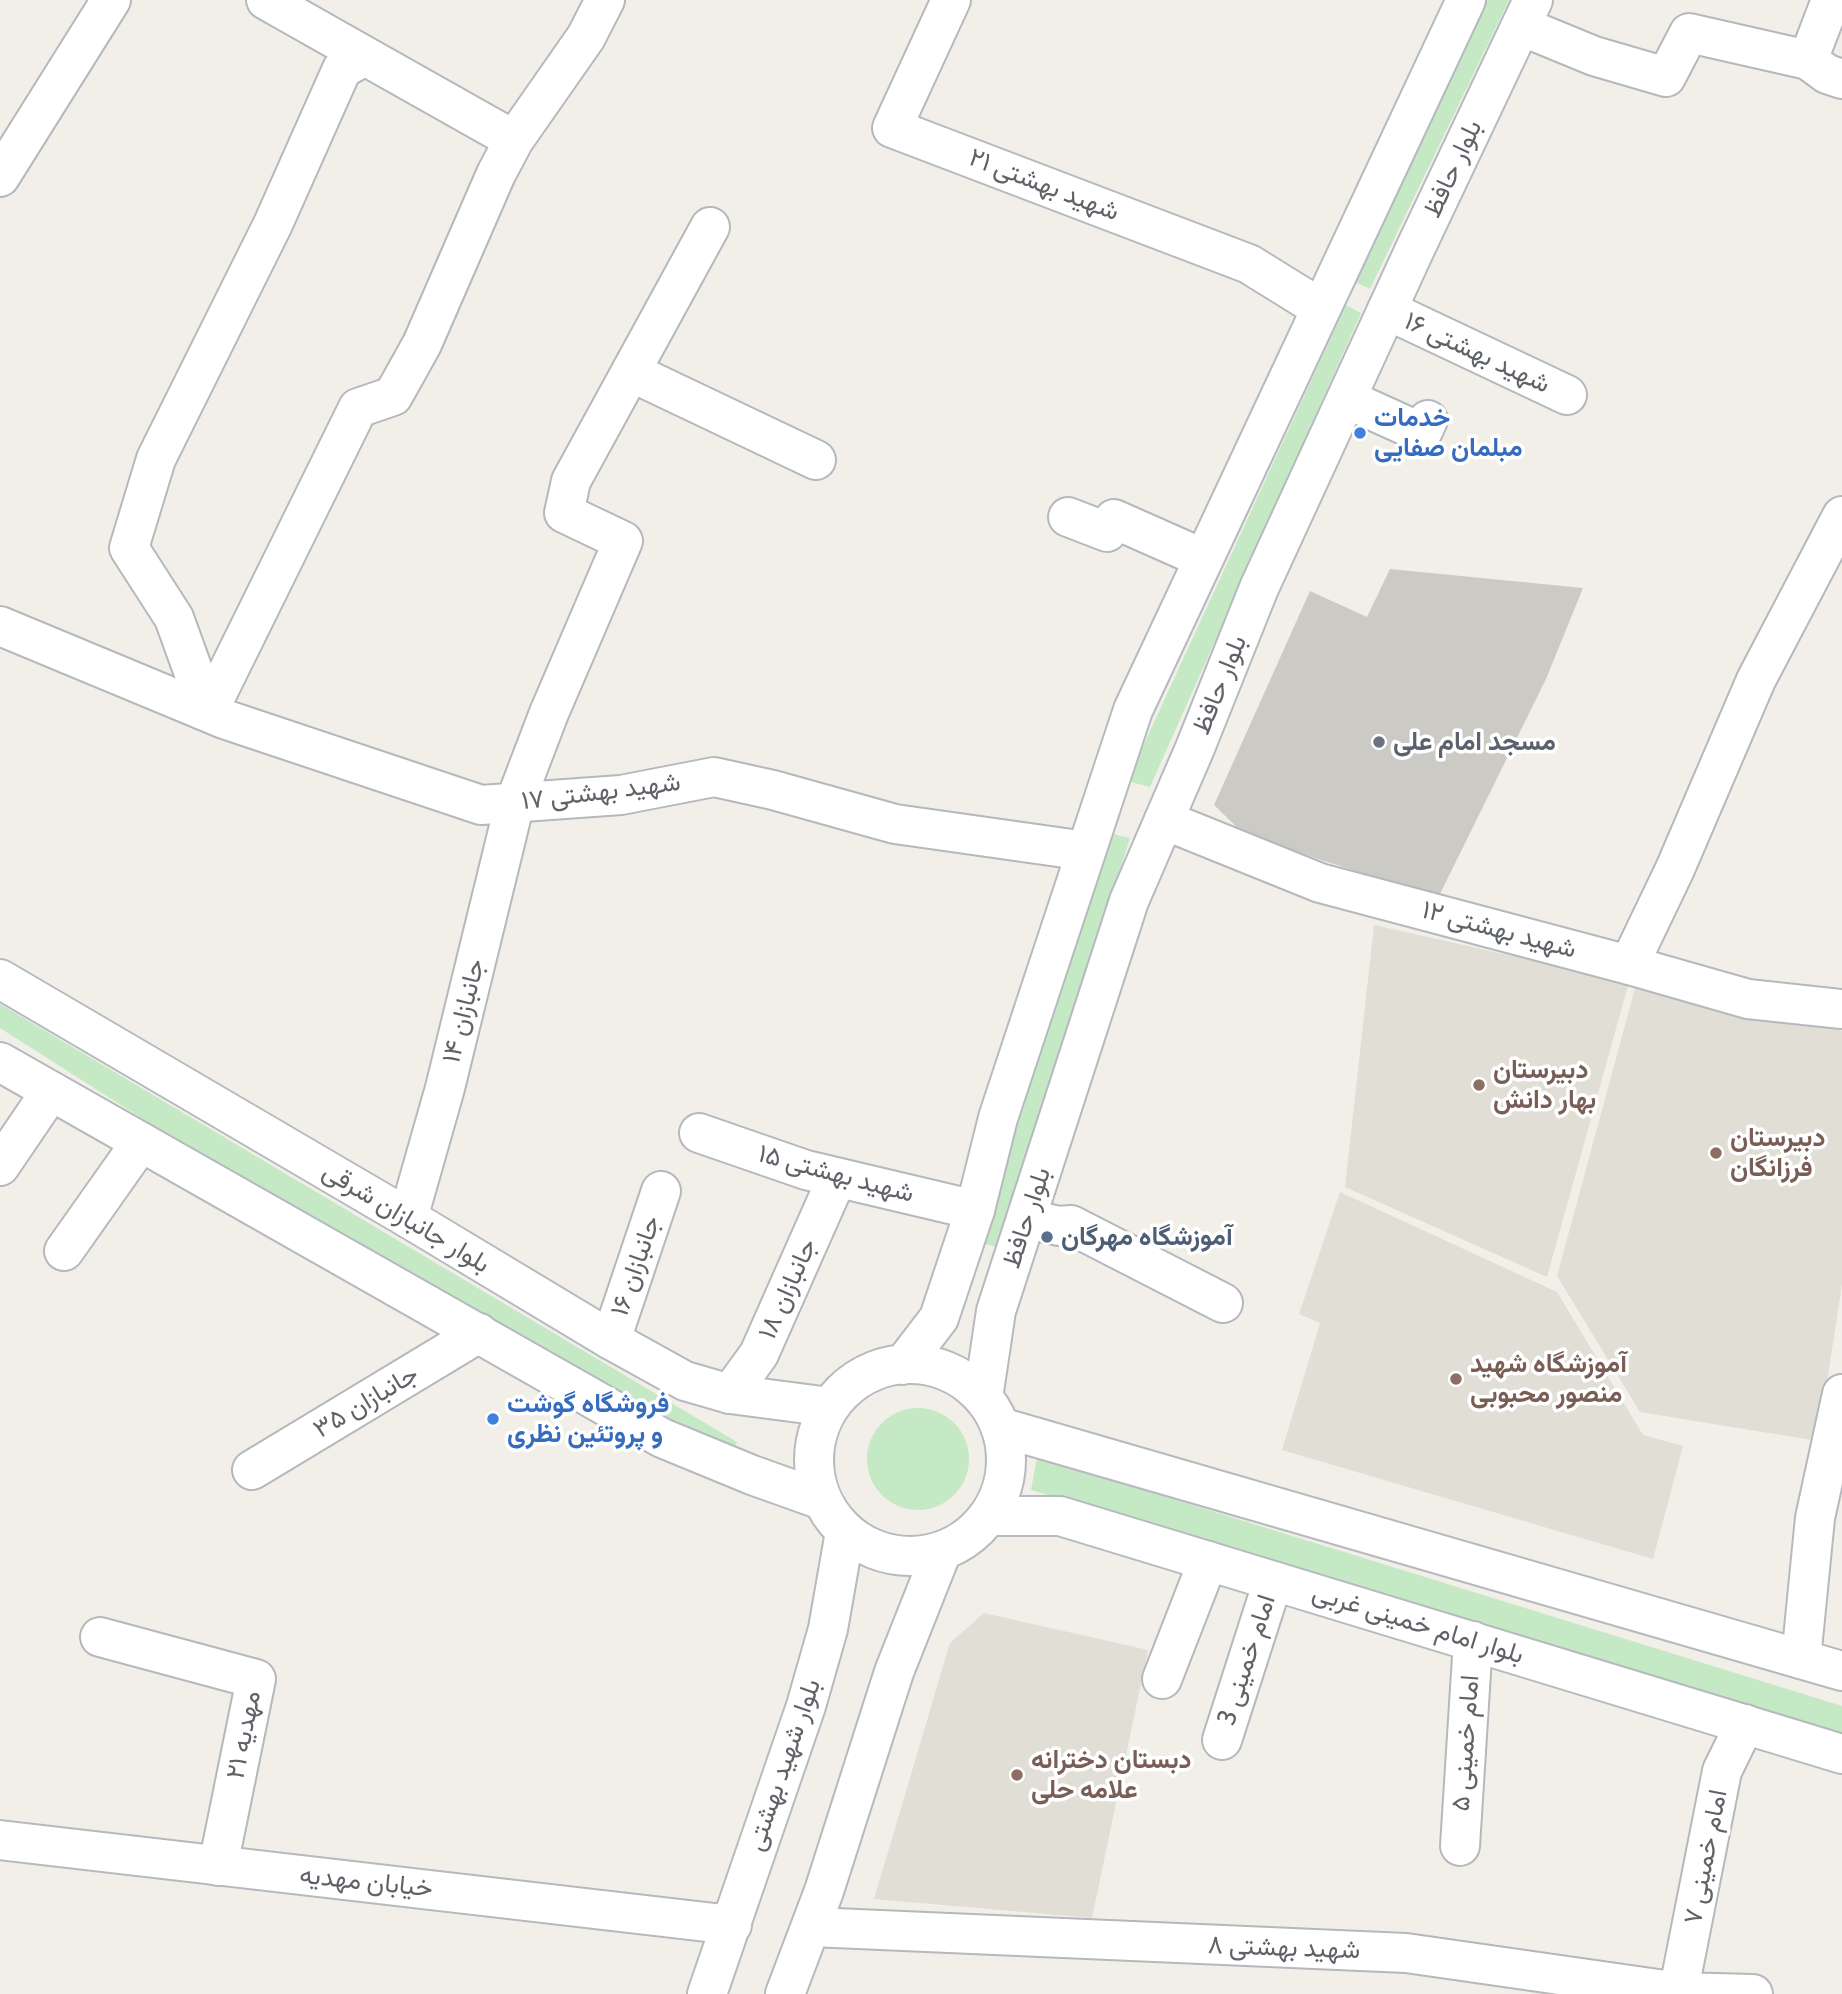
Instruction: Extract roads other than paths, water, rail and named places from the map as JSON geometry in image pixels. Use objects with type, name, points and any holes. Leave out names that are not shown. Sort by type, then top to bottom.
[{"type":"street","points":[[0,177],[111,0]]},
{"type":"street","points":[[265,0],[514,140]]},
{"type":"street","points":[[208,712],[358,408],[393,396],[422,344],[496,174],[514,140],[586,37],[605,0]]},
{"type":"street","name":"شهید بهشتی ۲۱","points":[[951,0],[892,128],[1249,264],[1320,308]]},
{"type":"street","name":"بلوار حافظ","points":[[903,1365],[939,1318],[975,1210],[999,1118],[1133,709],[1466,0]]},
{"type":"street","points":[[1808,60],[1831,0]]},
{"type":"street","points":[[1527,13],[1594,56],[1666,77],[1689,33],[1808,60],[1827,74],[1842,79]]},
{"type":"street","name":"بلوار حافظ","points":[[992,1413],[996,1311],[1129,901],[1259,588],[1527,13]]},
{"type":"street","points":[[208,712],[174,618],[129,548],[156,458],[274,224],[342,69],[365,56]]},
{"type":"street","points":[[710,227],[631,372],[816,460]]},
{"type":"street","name":"شهید بهشتی ۱۶","points":[[1387,310],[1567,396]]},
{"type":"street","name":"جانبازان ۱۴","points":[[408,1218],[445,1088],[515,803],[549,712],[623,541],[564,513],[571,481],[631,372]]},
{"type":"street","points":[[1347,399],[1422,433],[1428,420]]},
{"type":"street","points":[[1629,965],[1675,869],[1756,680],[1842,516]]},
{"type":"street","points":[[1068,517],[1107,532],[1114,519],[1202,558]]},
{"type":"street","name":"شهید بهشتی ۱۷","points":[[0,626],[208,712],[481,805],[621,795],[714,777],[773,790],[895,824],[1086,851]]},
{"type":"street","name":"شهید بهشتی ۱۲","points":[[1164,820],[1320,883],[1748,999],[1842,1009]]},
{"type":"street","name":"بلوار جانبازان شرقی","points":[[0,979],[685,1381],[730,1394],[830,1407]]},
{"type":"street","points":[[0,1062],[662,1437],[752,1475],[822,1500]]},
{"type":"street","points":[[0,1166],[51,1091]]},
{"type":"street","name":"شهید بهشتی ۱۵","points":[[699,1133],[806,1170],[975,1210]]},
{"type":"street","points":[[64,1251],[141,1142]]},
{"type":"street","name":"جانبازان ۱۸","points":[[730,1394],[759,1354],[837,1178]]},
{"type":"street","name":"جانبازان ۱۶","points":[[611,1340],[661,1192]]},
{"type":"street","points":[[1028,1219],[1059,1226],[1072,1225],[1223,1303]]},
{"type":"street","name":"جانبازان ۳۵","points":[[253,1471],[479,1334]]},
{"type":"street","points":[[903,1365],[926,1365],[954,1374],[992,1413],[1007,1454],[1004,1488],[990,1516],[967,1539],[942,1552],[902,1557],[870,1549],[845,1532],[822,1500],[813,1470],[815,1441],[825,1413],[844,1390],[868,1374],[903,1365]]},
{"type":"street","points":[[1801,1659],[1815,1518],[1842,1395]]},
{"type":"street","points":[[992,1413],[1842,1671]]},
{"type":"street","name":"بلوار امام خمینی غربی","points":[[990,1516],[1060,1516],[1842,1754]]},
{"type":"street","name":"بلوار شهید بهشتی","points":[[707,1994],[806,1706],[828,1629],[845,1532]]},
{"type":"street","points":[[785,1994],[812,1927],[894,1672],[942,1552]]},
{"type":"street","points":[[1162,1679],[1208,1561]]},
{"type":"street","name":"امام خمینی 3","points":[[1222,1740],[1273,1581]]},
{"type":"street","name":"مهدیه ۲۱","points":[[100,1637],[256,1679],[218,1866]]},
{"type":"street","name":"امام خمینی ۵","points":[[1460,1846],[1473,1641]]},
{"type":"street","name":"امام خمینی ۷","points":[[1678,1993],[1722,1771],[1745,1724]]},
{"type":"street","name":"خیابان مهدیه","points":[[0,1840],[732,1924]]},
{"type":"street","name":"شهید بهشتی ۸","points":[[812,1927],[1406,1953],[1678,1993],[1753,1994]]},
{"type":"place","name":"خدمات مبلمان صفایی","points":[[1360,433]]},
{"type":"place","name":"مسجد امام علی","points":[[1379,742]]},
{"type":"place","name":"دبیرستان بهار دانش","points":[[1479,1085]]},
{"type":"place","name":"دبیرستان فرزانگان","points":[[1716,1153]]},
{"type":"place","name":"آموزشگاه مهرگان","points":[[1047,1237]]},
{"type":"place","name":"آموزشگاه شهید منصور محبوبی","points":[[1456,1379]]},
{"type":"place","name":"فروشگاه گوشت و پروتئین نظری","points":[[493,1419]]},
{"type":"place","name":"دبستان دخترانه علامه حلی","points":[[1017,1775]]}]
